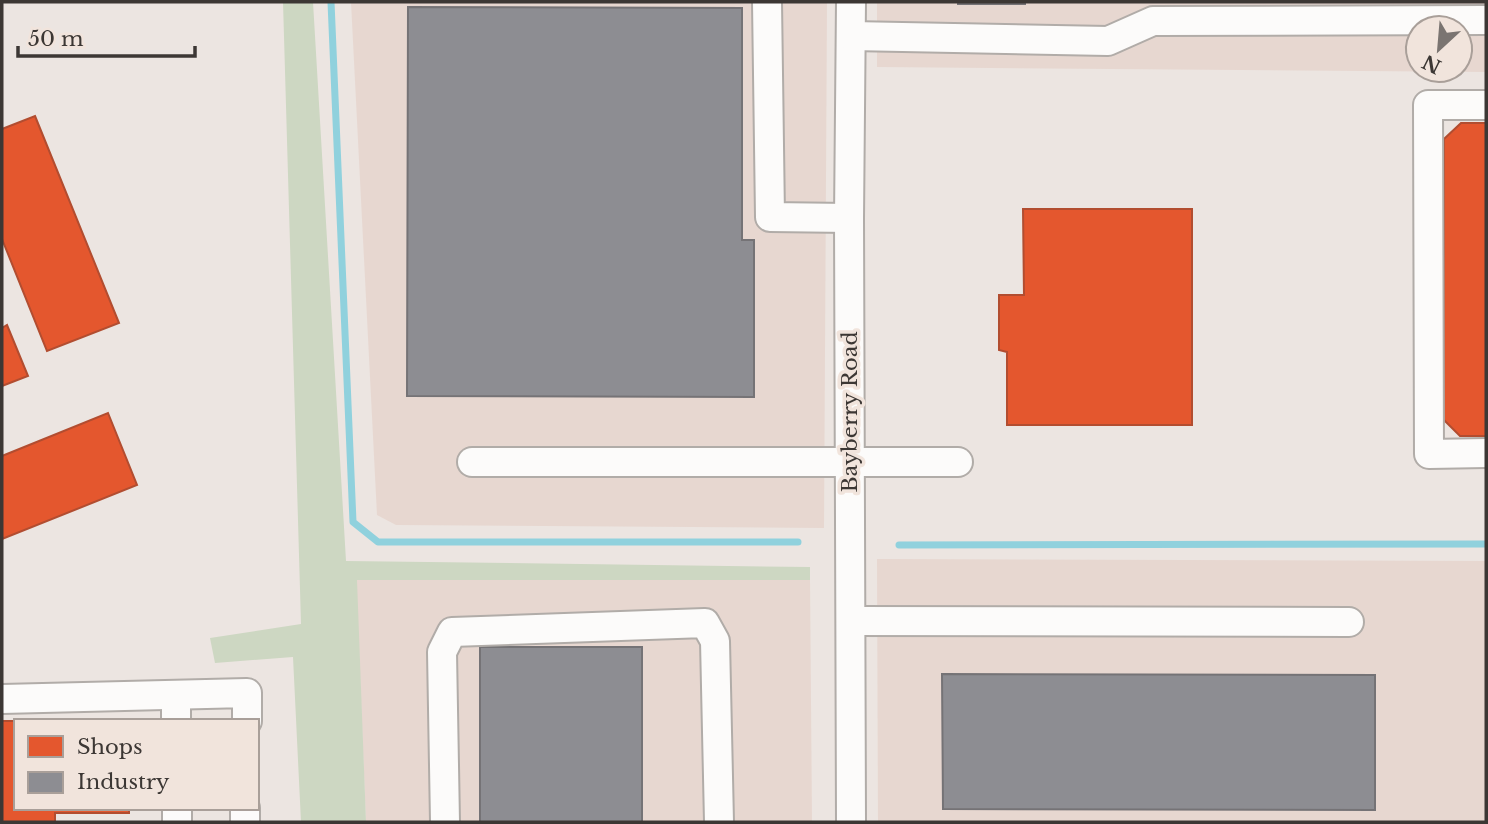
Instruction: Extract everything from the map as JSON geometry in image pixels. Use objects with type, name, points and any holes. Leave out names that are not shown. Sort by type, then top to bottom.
[{"type":"street","points":[[767,2],[770,217],[849,218]]},
{"type":"street","name":"Bayberry Road","points":[[851,2],[851,822]]},
{"type":"street","points":[[851,36],[1108,41],[1153,21],[1486,20]]},
{"type":"street","points":[[1486,105],[1428,105],[1428,133],[1429,454],[1486,453]]},
{"type":"street","points":[[472,462],[958,462]]},
{"type":"street","points":[[851,621],[1349,622]]},
{"type":"street","points":[[445,822],[442,652],[452,632],[705,623],[715,641],[719,822]]},
{"type":"street","points":[[2,699],[176,708],[247,694],[247,719]]},
{"type":"shaded area","points":[[351,2],[827,2],[824,528],[396,525],[377,515]]},
{"type":"shaded area","points":[[877,2],[1486,2],[1486,72],[1474,72],[1474,14],[1404,14],[1404,71],[877,67]]},
{"type":"shaded area","points":[[877,559],[1486,561],[1486,822],[878,822]]},
{"type":"shaded area","points":[[356,579],[810,580],[812,822],[366,822]]},
{"type":"green space","points":[[283,2],[313,2],[346,561],[810,567],[810,580],[357,580],[366,822],[301,822],[293,657],[215,663],[210,638],[301,624]]},
{"type":"building: Shops","points":[[35,116],[119,323],[47,351],[2,239],[2,129]]},
{"type":"building: Shops","points":[[1461,123],[1486,123],[1486,436],[1460,436],[1444,420],[1444,139]]},
{"type":"building: Shops","points":[[1023,209],[1192,209],[1192,425],[1007,425],[1007,352],[999,350],[999,295],[1024,295]]},
{"type":"building: Shops","points":[[7,325],[28,376],[2,386],[2,328]]},
{"type":"building: Shops","points":[[108,413],[137,485],[2,539],[2,456]]},
{"type":"building: Shops","points":[[2,721],[14,721],[14,810],[129,810],[129,813],[55,813],[55,822],[2,822]]},
{"type":"building: Industry","points":[[1025,2],[1025,4],[958,4]]},
{"type":"building: Industry","points":[[408,7],[742,8],[742,240],[754,240],[754,397],[407,396]]},
{"type":"building: Industry","points":[[480,647],[642,647],[642,822],[480,822]]},
{"type":"building: Industry","points":[[942,674],[1375,675],[1375,810],[943,809]]},
{"type":"waterway","points":[[331,2],[353,522],[378,542],[798,542]]},
{"type":"waterway","points":[[899,545],[1486,544]]}]
